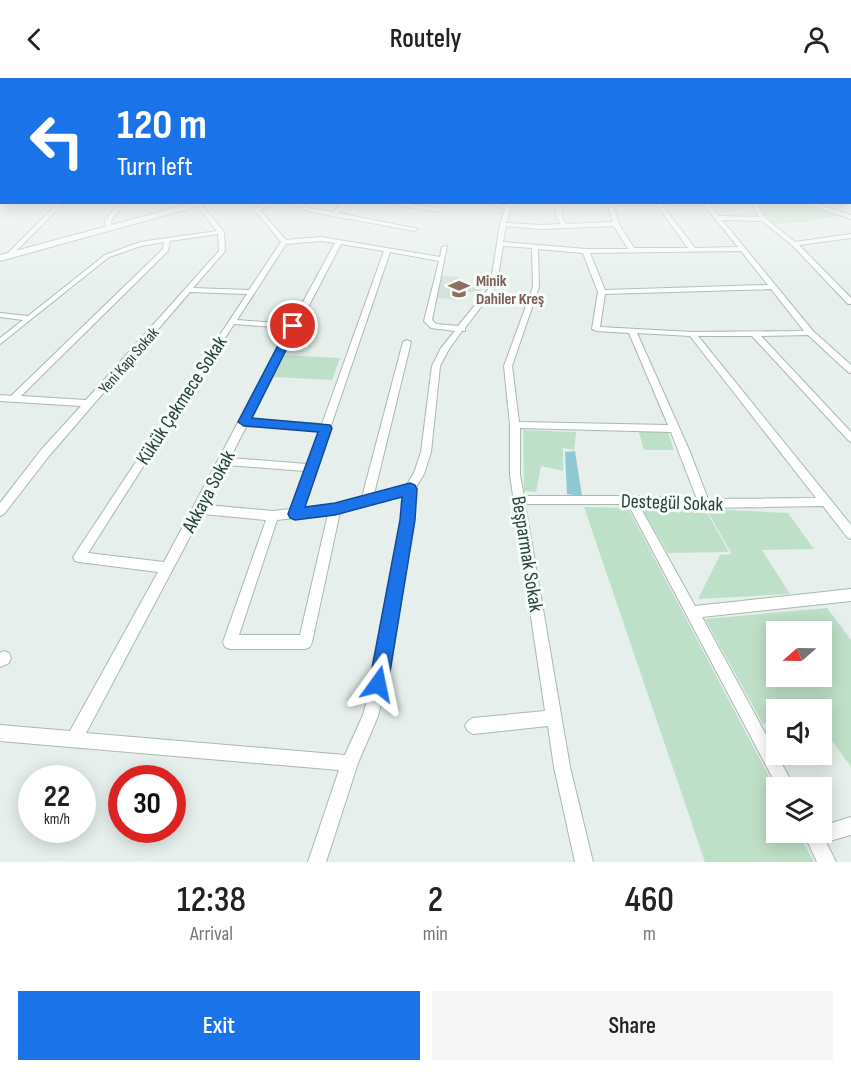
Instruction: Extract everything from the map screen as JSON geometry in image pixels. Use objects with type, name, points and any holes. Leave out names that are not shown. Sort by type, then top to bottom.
[{"type":"main road","points":[[4,257],[114,229]]},
{"type":"street","points":[[4,257],[34,229]]},
{"type":"street","points":[[0,342],[107,256],[140,244],[221,232],[219,229]]},
{"type":"street","points":[[273,229],[284,242],[321,239],[441,259]]},
{"type":"street","points":[[317,862],[350,763],[370,716],[383,668],[408,520],[410,489],[419,474],[426,452],[436,366],[445,348],[493,287],[502,229]]},
{"type":"street","points":[[619,229],[632,250]]},
{"type":"street","points":[[677,229],[693,250]]},
{"type":"street","points":[[726,229],[810,333],[851,370]]},
{"type":"street","points":[[776,229],[794,244],[851,302]]},
{"type":"street","name":"Yeni Kapı Sokak","points":[[0,511],[45,453],[222,251],[221,232]]},
{"type":"street","points":[[794,244],[851,236]]},
{"type":"street","points":[[838,239],[851,246]]},
{"type":"street","points":[[13,399],[166,250],[167,240]]},
{"type":"street","name":"Kükük Çekmece Sokak","points":[[166,568],[79,557],[284,242]]},
{"type":"street","name":"Akkaya Sokak","points":[[74,739],[199,509],[339,242]]},
{"type":"street","points":[[500,244],[586,250],[741,249]]},
{"type":"street","name":"Beşparmak Sokak","points":[[535,246],[536,287],[508,366],[516,425],[515,475],[562,767],[584,862]]},
{"type":"street","points":[[445,247],[428,321],[434,326],[462,329]]},
{"type":"street","points":[[295,514],[387,250]]},
{"type":"street","points":[[586,250],[602,292],[596,329],[692,334],[810,333]]},
{"type":"street","points":[[602,292],[773,287]]},
{"type":"street","points":[[189,290],[252,292]]},
{"type":"street","points":[[0,315],[30,318]]},
{"type":"street","points":[[232,322],[293,326]]},
{"type":"street","points":[[632,332],[675,429],[704,504]]},
{"type":"street","points":[[692,334],[851,534]]},
{"type":"street","points":[[755,334],[851,438]]},
{"type":"street","points":[[367,501],[407,342]]},
{"type":"street","points":[[0,399],[90,403]]},
{"type":"street","points":[[244,422],[325,428]]},
{"type":"street","points":[[516,425],[675,429]]},
{"type":"street","points":[[224,461],[311,468]]},
{"type":"street","points":[[199,509],[273,516],[295,514],[335,509],[410,489]]},
{"type":"street","name":"Destegül Sokak","points":[[519,500],[630,500],[704,504],[826,502]]},
{"type":"street","points":[[630,500],[781,777]]},
{"type":"street","points":[[273,516],[230,642],[305,642],[335,509]]},
{"type":"street","points":[[693,612],[851,595]]},
{"type":"street","points":[[473,726],[555,718]]},
{"type":"street","points":[[0,733],[350,763]]},
{"type":"street","points":[[832,830],[851,826]]},
{"type":"street","points":[[817,843],[827,862]]},
{"type":"shaded area","name":"Minik Dahiler Kreş","points":[[440,276],[459,277],[457,284],[482,286],[481,293],[459,291],[456,300],[433,297]]},
{"type":"green space","points":[[283,355],[340,358],[332,380],[273,377]]},
{"type":"green space","points":[[638,429],[667,430],[674,450],[644,450]]},
{"type":"green space","points":[[523,430],[576,432],[574,450],[563,448],[563,471],[541,466],[536,492],[524,491]]},
{"type":"green space","points":[[584,507],[628,508],[769,777],[766,777],[766,843],[804,843],[814,862],[705,862]]},
{"type":"green space","points":[[641,507],[705,509],[729,552],[668,553]]},
{"type":"green space","points":[[706,509],[788,513],[814,549],[762,550],[790,594],[698,599],[720,555],[732,554]]},
{"type":"green space","points":[[827,608],[851,640],[851,767],[832,741],[832,699],[766,699],[766,723],[763,724],[705,619]]},
{"type":"water","points":[[575,451],[582,496],[567,494],[565,452]]},
{"type":"place","name":"Minik Dahiler Kreş","points":[[459,289]]},
{"type":"route","points":[[293,326],[244,422],[325,428],[295,514],[335,509],[410,489],[408,520],[383,668],[378,684]]}]
